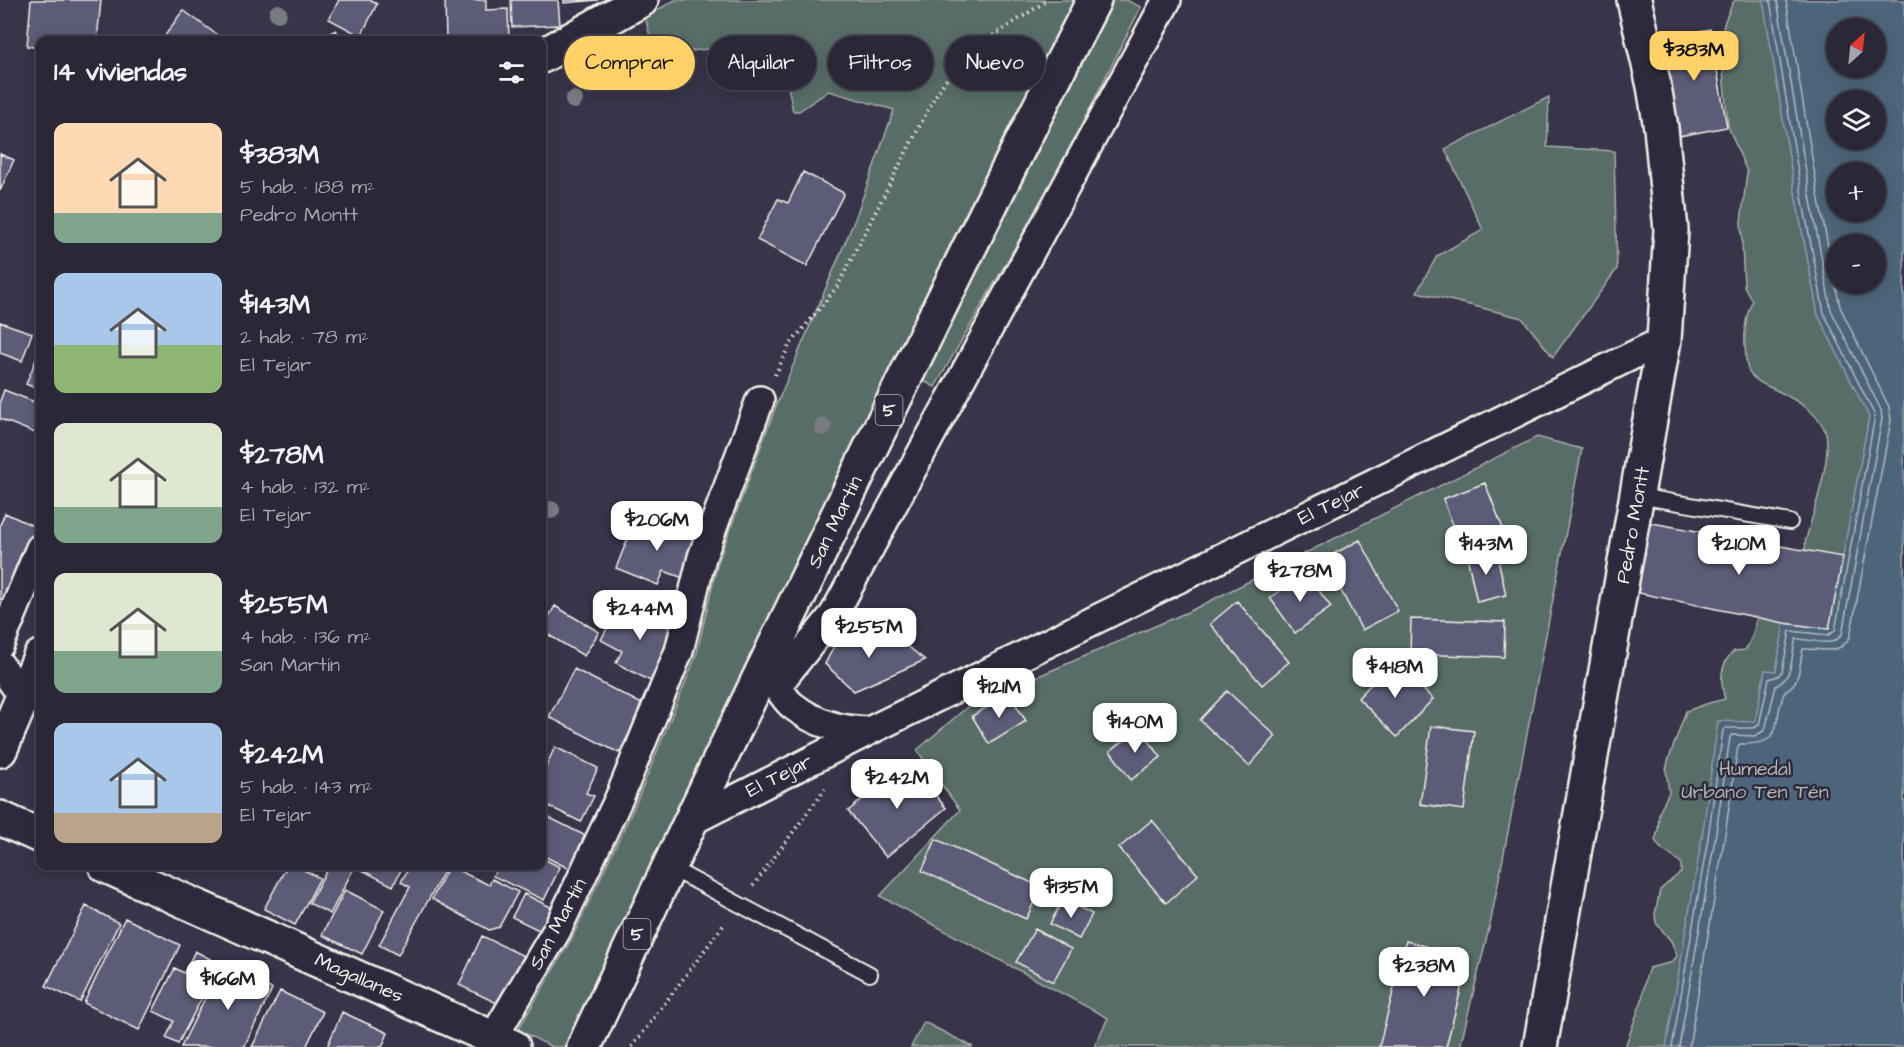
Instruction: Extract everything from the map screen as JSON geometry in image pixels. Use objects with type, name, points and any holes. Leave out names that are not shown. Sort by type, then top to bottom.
[{"type":"main road","points":[[546,54],[641,0]]},
{"type":"main road","name":"San Martín","points":[[584,1047],[690,822],[767,683],[993,197],[1094,0]]},
{"type":"main road","name":"Pedro Montt","points":[[1540,1047],[1664,340],[1671,230],[1654,86],[1634,0]]},
{"type":"main road","points":[[0,750],[32,697],[36,677]]},
{"type":"main road","points":[[0,818],[36,834]]},
{"type":"main road","name":"Magallanes","points":[[115,870],[503,1042]]},
{"type":"street","name":"San Martín","points":[[767,683],[834,614],[1167,0]]},
{"type":"street","name":"El Tejar","points":[[690,822],[869,730],[1664,340]]},
{"type":"street","name":"San Martín","points":[[503,1042],[620,796],[680,651],[702,556],[760,400]]},
{"type":"street","points":[[0,644],[36,558]]},
{"type":"street","points":[[0,665],[32,697]]},
{"type":"street","name":"El Tejar","points":[[767,683],[790,704],[828,726],[848,730],[869,730]]},
{"type":"lane","points":[[1638,496],[1790,522]]},
{"type":"lane","points":[[669,867],[870,974]]},
{"type":"path","points":[[760,400],[789,346],[837,287],[935,96],[955,66],[971,50],[1048,0]]},
{"type":"green space","points":[[675,0],[1075,0],[1045,60],[1045,36],[945,36],[945,90],[1030,90],[816,522],[565,1047],[552,1047],[518,1030],[572,938],[636,803],[696,656],[718,562],[776,406],[855,219],[894,110],[829,91],[799,111],[793,111],[789,90],[816,90],[816,36],[707,36],[707,49],[695,50],[695,36],[650,36],[645,17]]},
{"type":"green space","points":[[1108,0],[1126,0],[1141,7],[1054,179],[935,387],[919,379]]},
{"type":"green space","name":"Humedal Urbano Ten Tén","points":[[1736,0],[1904,0],[1904,1047],[1625,1047],[1642,1000],[1649,968],[1673,962],[1677,955],[1671,941],[1656,923],[1655,914],[1660,890],[1681,872],[1681,863],[1663,850],[1655,840],[1659,813],[1669,792],[1666,770],[1668,761],[1686,711],[1725,699],[1722,673],[1726,661],[1734,651],[1745,650],[1752,638],[1758,613],[1764,602],[1802,557],[1826,458],[1826,434],[1813,413],[1798,402],[1757,381],[1747,366],[1745,328],[1752,301],[1744,286],[1741,222],[1747,172],[1728,126],[1720,39],[1725,21]]},
{"type":"green space","points":[[1549,97],[1547,147],[1614,151],[1617,269],[1553,357],[1522,318],[1417,292],[1437,256],[1483,230],[1445,149]]},
{"type":"green space","points":[[1537,437],[1582,449],[1491,920],[1460,1047],[1094,1047],[1108,1018],[880,896],[960,810],[917,750],[980,696],[1020,684],[1190,611]]},
{"type":"green space","points":[[924,1022],[973,1047],[911,1047]]},
{"type":"water","name":"Humedal Urbano Ten Tén","points":[[1763,0],[1904,0],[1904,1047],[1666,1047],[1702,837],[1718,721],[1755,722],[1765,670],[1776,671],[1784,623],[1829,629],[1869,417],[1818,315]]},
{"type":"building","points":[[31,0],[101,0],[97,36],[36,36],[36,47],[27,46]]},
{"type":"building","points":[[339,0],[370,0],[377,4],[361,36],[329,19]]},
{"type":"building","points":[[445,0],[486,0],[486,10],[508,9],[509,36],[446,36]]},
{"type":"building","points":[[511,0],[558,0],[560,25],[512,27]]},
{"type":"building","points":[[564,0],[598,0],[564,3]]},
{"type":"building","points":[[183,10],[219,36],[165,36]]},
{"type":"building","points":[[1710,29],[1727,127],[1679,136],[1661,38]]},
{"type":"building","points":[[336,30],[340,36],[324,36]]},
{"type":"building","points":[[0,154],[14,160],[0,191]]},
{"type":"building","points":[[803,172],[844,193],[807,266],[757,240],[778,199],[788,203]]},
{"type":"building","points":[[0,322],[32,333],[22,361],[0,353]]},
{"type":"building","points":[[36,360],[36,388],[26,384]]},
{"type":"building","points":[[4,390],[36,402],[36,433],[0,419],[0,401]]},
{"type":"building","points":[[1485,483],[1504,531],[1462,548],[1443,499]]},
{"type":"building","points":[[5,513],[36,527],[36,551],[12,605],[0,599],[0,525]]},
{"type":"building","points":[[637,515],[701,541],[686,579],[664,571],[658,585],[616,568]]},
{"type":"building","points":[[1646,522],[1843,557],[1829,629],[1784,623],[1634,592]]},
{"type":"building","points":[[1360,540],[1398,611],[1362,630],[1324,559]]},
{"type":"building","points":[[1496,550],[1506,595],[1477,602],[1467,556]]},
{"type":"building","points":[[1306,573],[1331,607],[1295,633],[1270,598]]},
{"type":"building","points":[[621,601],[680,632],[654,683],[616,663],[622,651],[601,640]]},
{"type":"building","points":[[1237,601],[1289,662],[1262,685],[1210,624]]},
{"type":"building","points":[[555,606],[599,632],[584,656],[546,633],[546,621]]},
{"type":"building","points":[[1411,619],[1505,622],[1504,657],[1410,654]]},
{"type":"building","points":[[844,626],[872,648],[892,634],[925,660],[854,691],[825,664]]},
{"type":"building","points":[[1393,661],[1433,699],[1397,737],[1358,698]]},
{"type":"building","points":[[574,669],[644,705],[619,753],[549,717]]},
{"type":"building","points":[[1227,691],[1276,736],[1249,766],[1200,720]]},
{"type":"building","points":[[1009,694],[1026,721],[989,744],[972,716]]},
{"type":"building","points":[[1431,726],[1474,731],[1464,810],[1420,804]]},
{"type":"building","points":[[1140,729],[1161,757],[1131,780],[1110,751]]},
{"type":"building","points":[[555,747],[598,768],[586,793],[594,796],[581,822],[546,805],[546,766]]},
{"type":"building","points":[[908,762],[946,808],[886,857],[848,811]]},
{"type":"building","points":[[546,816],[590,838],[574,871],[546,857]]},
{"type":"building","points":[[1152,820],[1198,875],[1166,903],[1119,848]]},
{"type":"building","points":[[936,839],[1041,887],[1026,919],[922,871]]},
{"type":"building","points":[[546,860],[560,867],[544,900],[493,876],[496,870],[546,870]]},
{"type":"building","points":[[285,870],[303,870],[320,878],[295,925],[264,909]]},
{"type":"building","points":[[327,870],[353,870],[330,914],[309,903]]},
{"type":"building","points":[[362,870],[401,870],[393,886]]},
{"type":"building","points":[[408,870],[445,870],[398,955],[379,945],[410,887],[401,882]]},
{"type":"building","points":[[447,870],[457,870],[489,885],[492,879],[518,892],[499,927],[489,930],[432,899]]},
{"type":"building","points":[[345,890],[384,910],[362,954],[322,935]]},
{"type":"building","points":[[524,894],[561,912],[549,935],[512,917]]},
{"type":"building","points":[[1063,899],[1092,914],[1079,939],[1050,924]]},
{"type":"building","points":[[86,906],[119,923],[80,1002],[46,986]]},
{"type":"building","points":[[125,918],[180,945],[139,1030],[84,1003]]},
{"type":"building","points":[[1035,929],[1071,949],[1053,982],[1016,962]]},
{"type":"building","points":[[482,936],[528,958],[505,1007],[459,985]]},
{"type":"building","points":[[1406,941],[1469,958],[1446,1047],[1379,1047]]},
{"type":"building","points":[[195,951],[212,960],[201,980],[209,984],[178,1044],[166,1038],[174,1021],[153,1011],[175,968],[184,973]]},
{"type":"building","points":[[222,964],[272,989],[244,1047],[181,1047]]},
{"type":"building","points":[[280,991],[323,1012],[306,1047],[252,1047]]},
{"type":"building","points":[[342,1012],[388,1033],[382,1047],[327,1047]]}]
